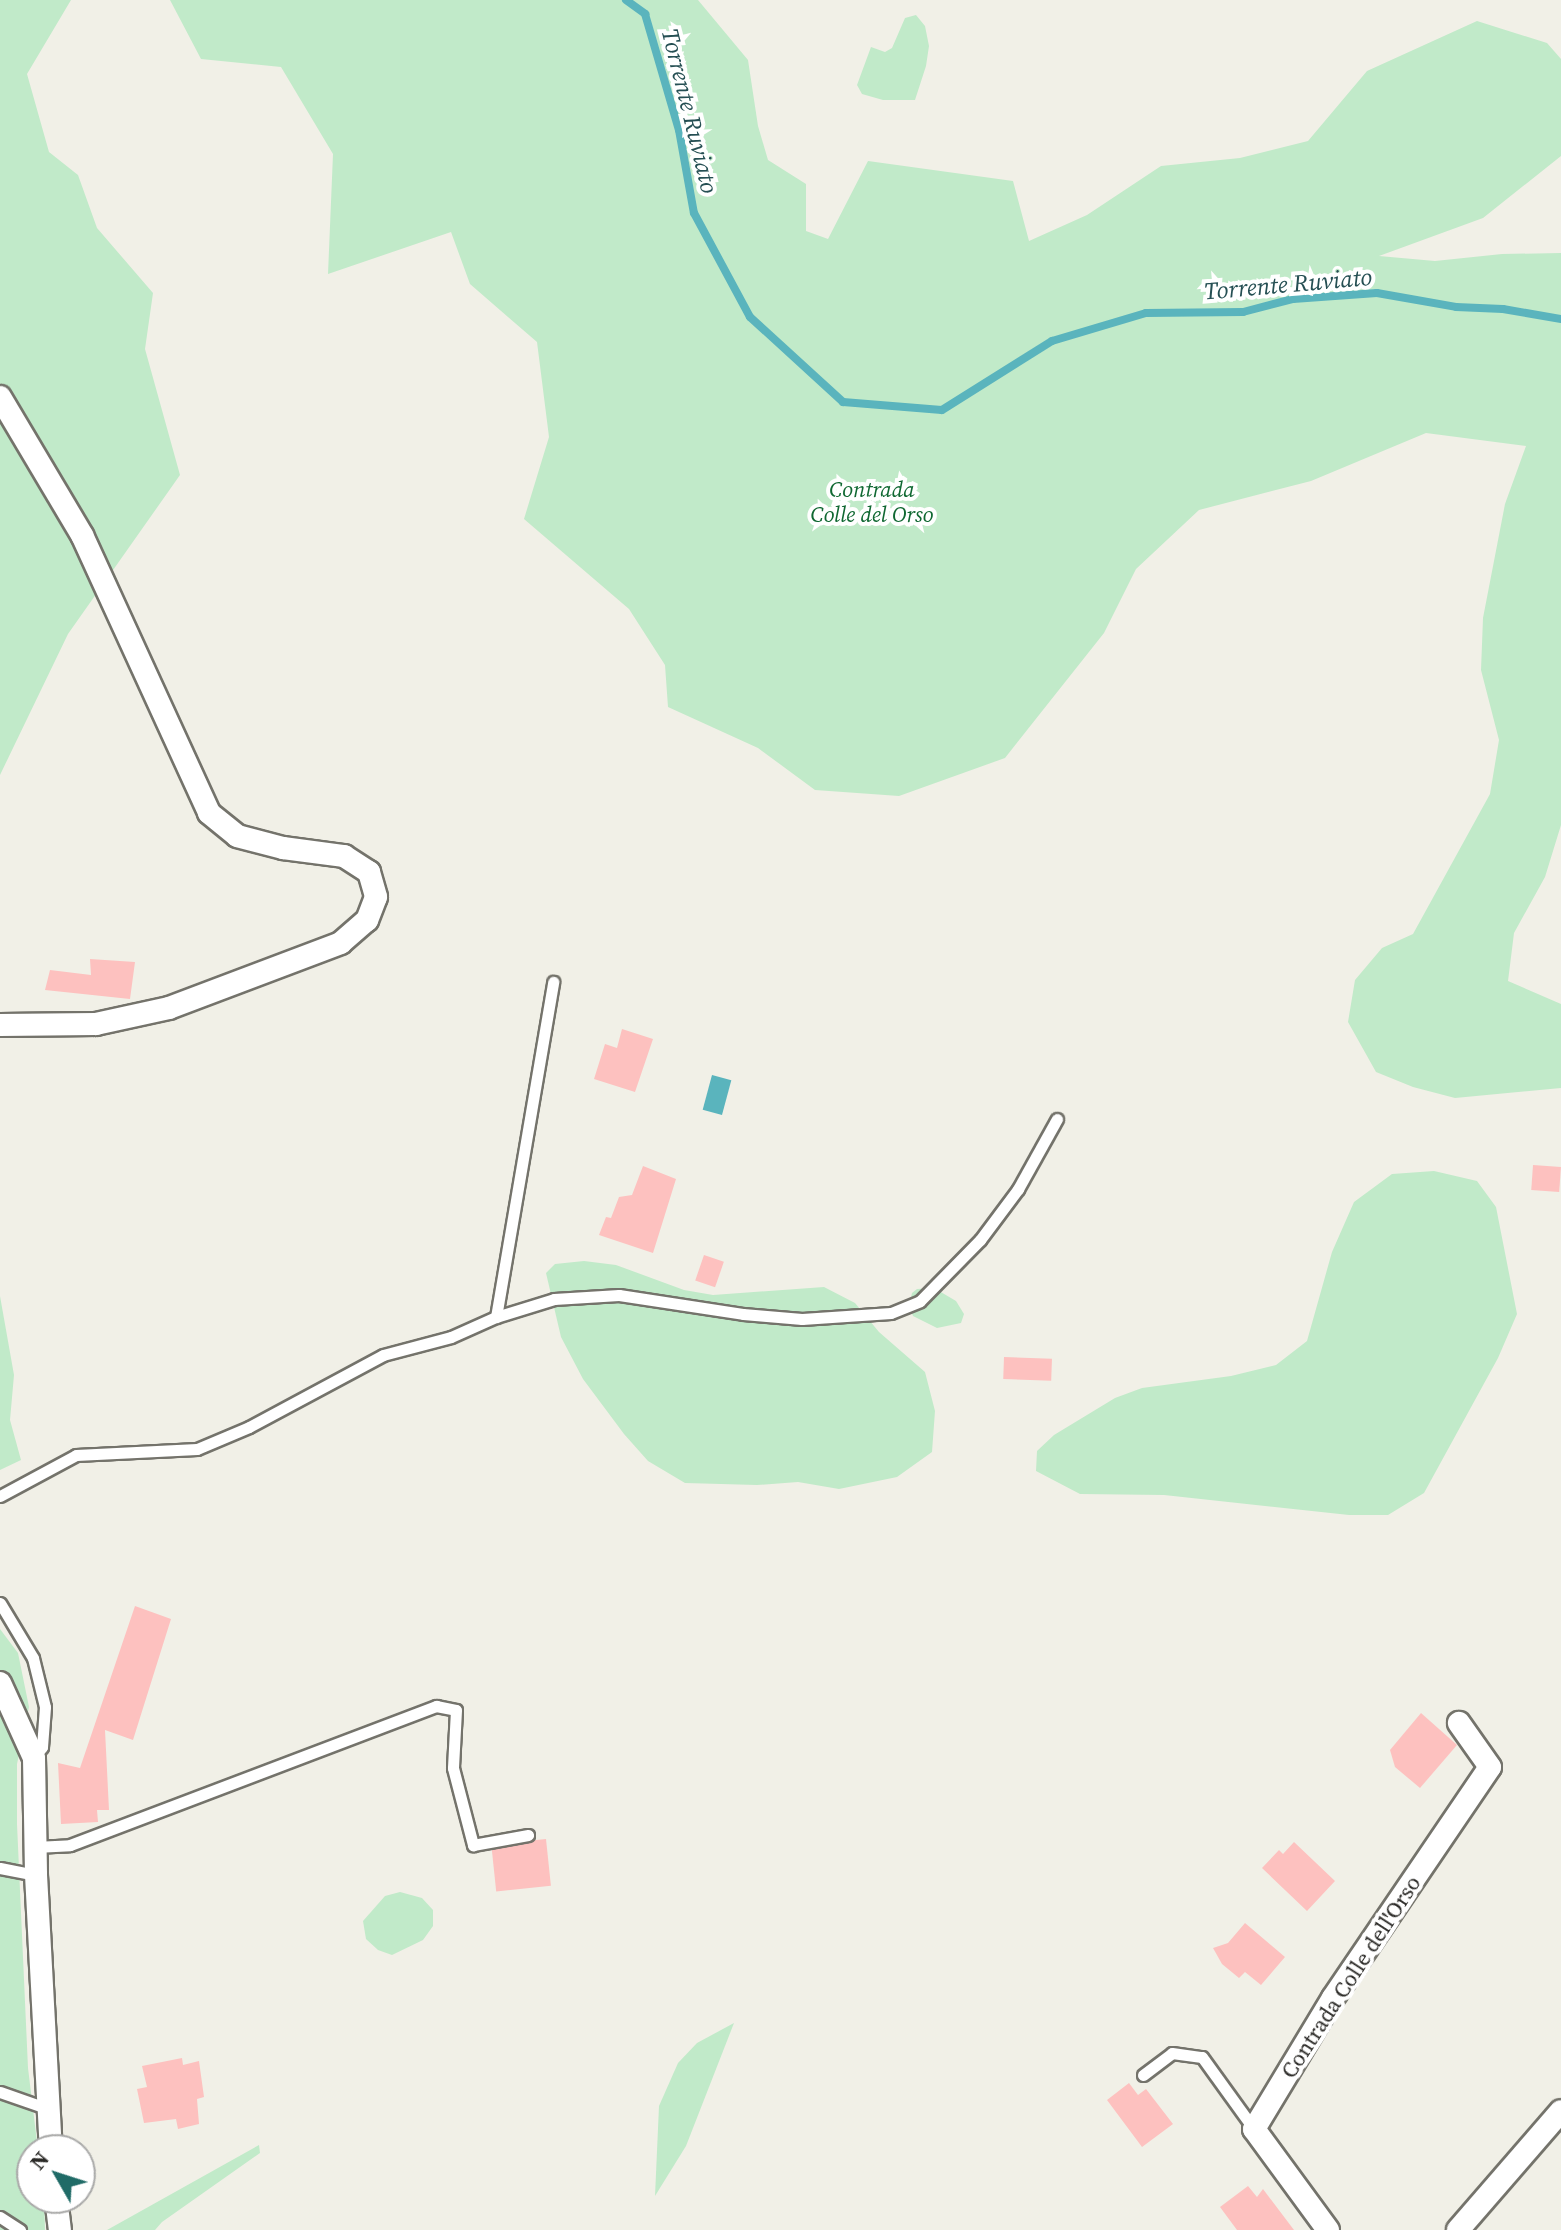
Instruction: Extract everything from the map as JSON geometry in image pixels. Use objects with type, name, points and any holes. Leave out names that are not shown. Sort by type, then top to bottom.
[{"type":"street","points":[[0,397],[82,535],[209,813],[237,836],[283,848],[344,856],[369,872],[376,897],[367,920],[341,943],[169,1008],[96,1024],[0,1025]]},
{"type":"street","points":[[0,1683],[34,1758],[36,1875],[49,2134]]},
{"type":"street","name":"Contrada Colle dell'Orso","points":[[1254,2129],[1333,1998],[1490,1767],[1459,1723]]},
{"type":"street","points":[[1458,2230],[1561,2111]]},
{"type":"street","points":[[1254,2129],[1328,2230]]},
{"type":"lane","points":[[496,1317],[553,982]]},
{"type":"lane","points":[[0,1496],[76,1455],[197,1449],[249,1427],[383,1355],[451,1337],[496,1317],[554,1299],[619,1295],[743,1314],[802,1319],[891,1313],[920,1301],[980,1240],[1018,1189],[1057,1119]]},
{"type":"lane","points":[[0,1603],[33,1658],[45,1707],[42,1747],[34,1758]]},
{"type":"lane","points":[[35,1847],[70,1845],[436,1706],[456,1710],[453,1768],[473,1845],[528,1835]]},
{"type":"lane","points":[[0,1868],[36,1875]]},
{"type":"lane","points":[[1143,2075],[1172,2053],[1202,2057],[1254,2129]]},
{"type":"lane","points":[[0,2092],[46,2108]]},
{"type":"lane","points":[[0,2217],[20,2230]]},
{"type":"green space","points":[[0,0],[71,0],[27,74],[49,152],[78,175],[97,228],[153,293],[145,349],[180,475],[68,634],[0,775]]},
{"type":"green space","name":"Contrada Colle del Orso","points":[[170,0],[698,0],[748,60],[758,126],[768,160],[806,184],[806,231],[828,239],[868,161],[1013,181],[1029,241],[1087,215],[1161,166],[1240,158],[1308,141],[1367,71],[1477,21],[1547,43],[1561,59],[1561,156],[1483,218],[1379,256],[1435,261],[1502,254],[1561,253],[1561,825],[1545,877],[1514,933],[1508,981],[1561,1004],[1561,1088],[1455,1098],[1413,1087],[1376,1072],[1348,1022],[1355,980],[1382,948],[1413,934],[1490,794],[1499,740],[1481,670],[1483,618],[1505,504],[1526,446],[1426,433],[1311,481],[1199,510],[1136,569],[1104,633],[1005,758],[899,796],[815,790],[758,748],[668,707],[665,665],[629,609],[524,519],[549,437],[537,342],[470,284],[451,232],[328,274],[333,154],[281,67],[201,59]]},
{"type":"green space","points":[[916,15],[925,26],[929,46],[915,100],[883,100],[862,94],[857,85],[871,47],[885,52],[892,48],[905,18]]},
{"type":"green space","points":[[1434,1171],[1477,1181],[1496,1207],[1517,1314],[1498,1358],[1424,1493],[1388,1515],[1349,1515],[1164,1495],[1080,1494],[1036,1471],[1037,1451],[1054,1435],[1115,1398],[1142,1388],[1231,1376],[1276,1365],[1307,1341],[1332,1252],[1354,1202],[1392,1174]]},
{"type":"green space","points":[[584,1261],[616,1265],[684,1290],[713,1295],[824,1287],[855,1303],[879,1332],[925,1372],[935,1411],[932,1452],[897,1477],[839,1489],[798,1482],[757,1485],[685,1483],[648,1461],[624,1434],[583,1379],[561,1337],[546,1273],[555,1264]]},
{"type":"green space","points":[[934,1288],[956,1301],[964,1314],[961,1323],[937,1328],[913,1316],[909,1306],[912,1293],[917,1289]]},
{"type":"green space","points":[[0,1296],[14,1375],[10,1420],[21,1460],[0,1470]]},
{"type":"green space","points":[[0,1629],[18,1653],[29,1707],[17,1764],[17,1824],[28,2068],[36,2134],[16,2134],[16,2214],[44,2214],[45,2230],[0,2230]]},
{"type":"green space","points":[[400,1892],[422,1898],[433,1910],[433,1926],[423,1940],[392,1955],[378,1950],[366,1939],[363,1921],[385,1896]]},
{"type":"green space","points":[[734,2023],[686,2146],[655,2196],[659,2106],[678,2063],[697,2043]]},
{"type":"green space","points":[[259,2145],[260,2153],[155,2230],[107,2230]]},
{"type":"water","points":[[712,1075],[731,1080],[722,1115],[703,1110]]},
{"type":"building","points":[[90,959],[135,962],[130,999],[45,990],[50,970],[91,975]]},
{"type":"building","points":[[622,1029],[653,1039],[635,1092],[594,1079],[605,1044],[617,1048]]},
{"type":"building","points":[[1533,1165],[1561,1167],[1559,1192],[1531,1190]]},
{"type":"building","points":[[643,1166],[676,1179],[653,1253],[599,1235],[606,1217],[611,1218],[619,1197],[632,1195]]},
{"type":"building","points":[[704,1255],[724,1262],[715,1287],[695,1281]]},
{"type":"building","points":[[1004,1357],[1052,1359],[1051,1381],[1003,1379]]},
{"type":"building","points":[[135,1606],[171,1619],[133,1740],[105,1730],[109,1810],[97,1810],[98,1822],[61,1824],[58,1763],[80,1768]]},
{"type":"building","points":[[1421,1713],[1457,1745],[1420,1788],[1395,1767],[1390,1750]]},
{"type":"building","points":[[546,1839],[551,1886],[496,1891],[491,1845]]},
{"type":"building","points":[[1294,1842],[1335,1881],[1307,1911],[1262,1868],[1279,1850],[1283,1854]]},
{"type":"building","points":[[1245,1923],[1285,1957],[1261,1985],[1245,1972],[1239,1978],[1222,1964],[1213,1948],[1228,1943]]},
{"type":"building","points":[[182,2058],[183,2065],[199,2061],[204,2097],[197,2099],[199,2124],[178,2129],[176,2119],[144,2123],[137,2089],[147,2087],[142,2066]]},
{"type":"building","points":[[1129,2083],[1138,2095],[1146,2089],[1173,2124],[1142,2147],[1107,2100]]},
{"type":"building","points":[[1248,2186],[1257,2197],[1263,2189],[1294,2230],[1237,2230],[1220,2207]]},
{"type":"waterway","name":"Torrente Ruviato","points":[[626,0],[645,14],[679,130],[694,213],[750,317],[843,402],[942,410],[1052,341],[1146,313],[1243,312],[1293,299],[1377,293],[1456,307],[1503,309],[1561,319]]}]
